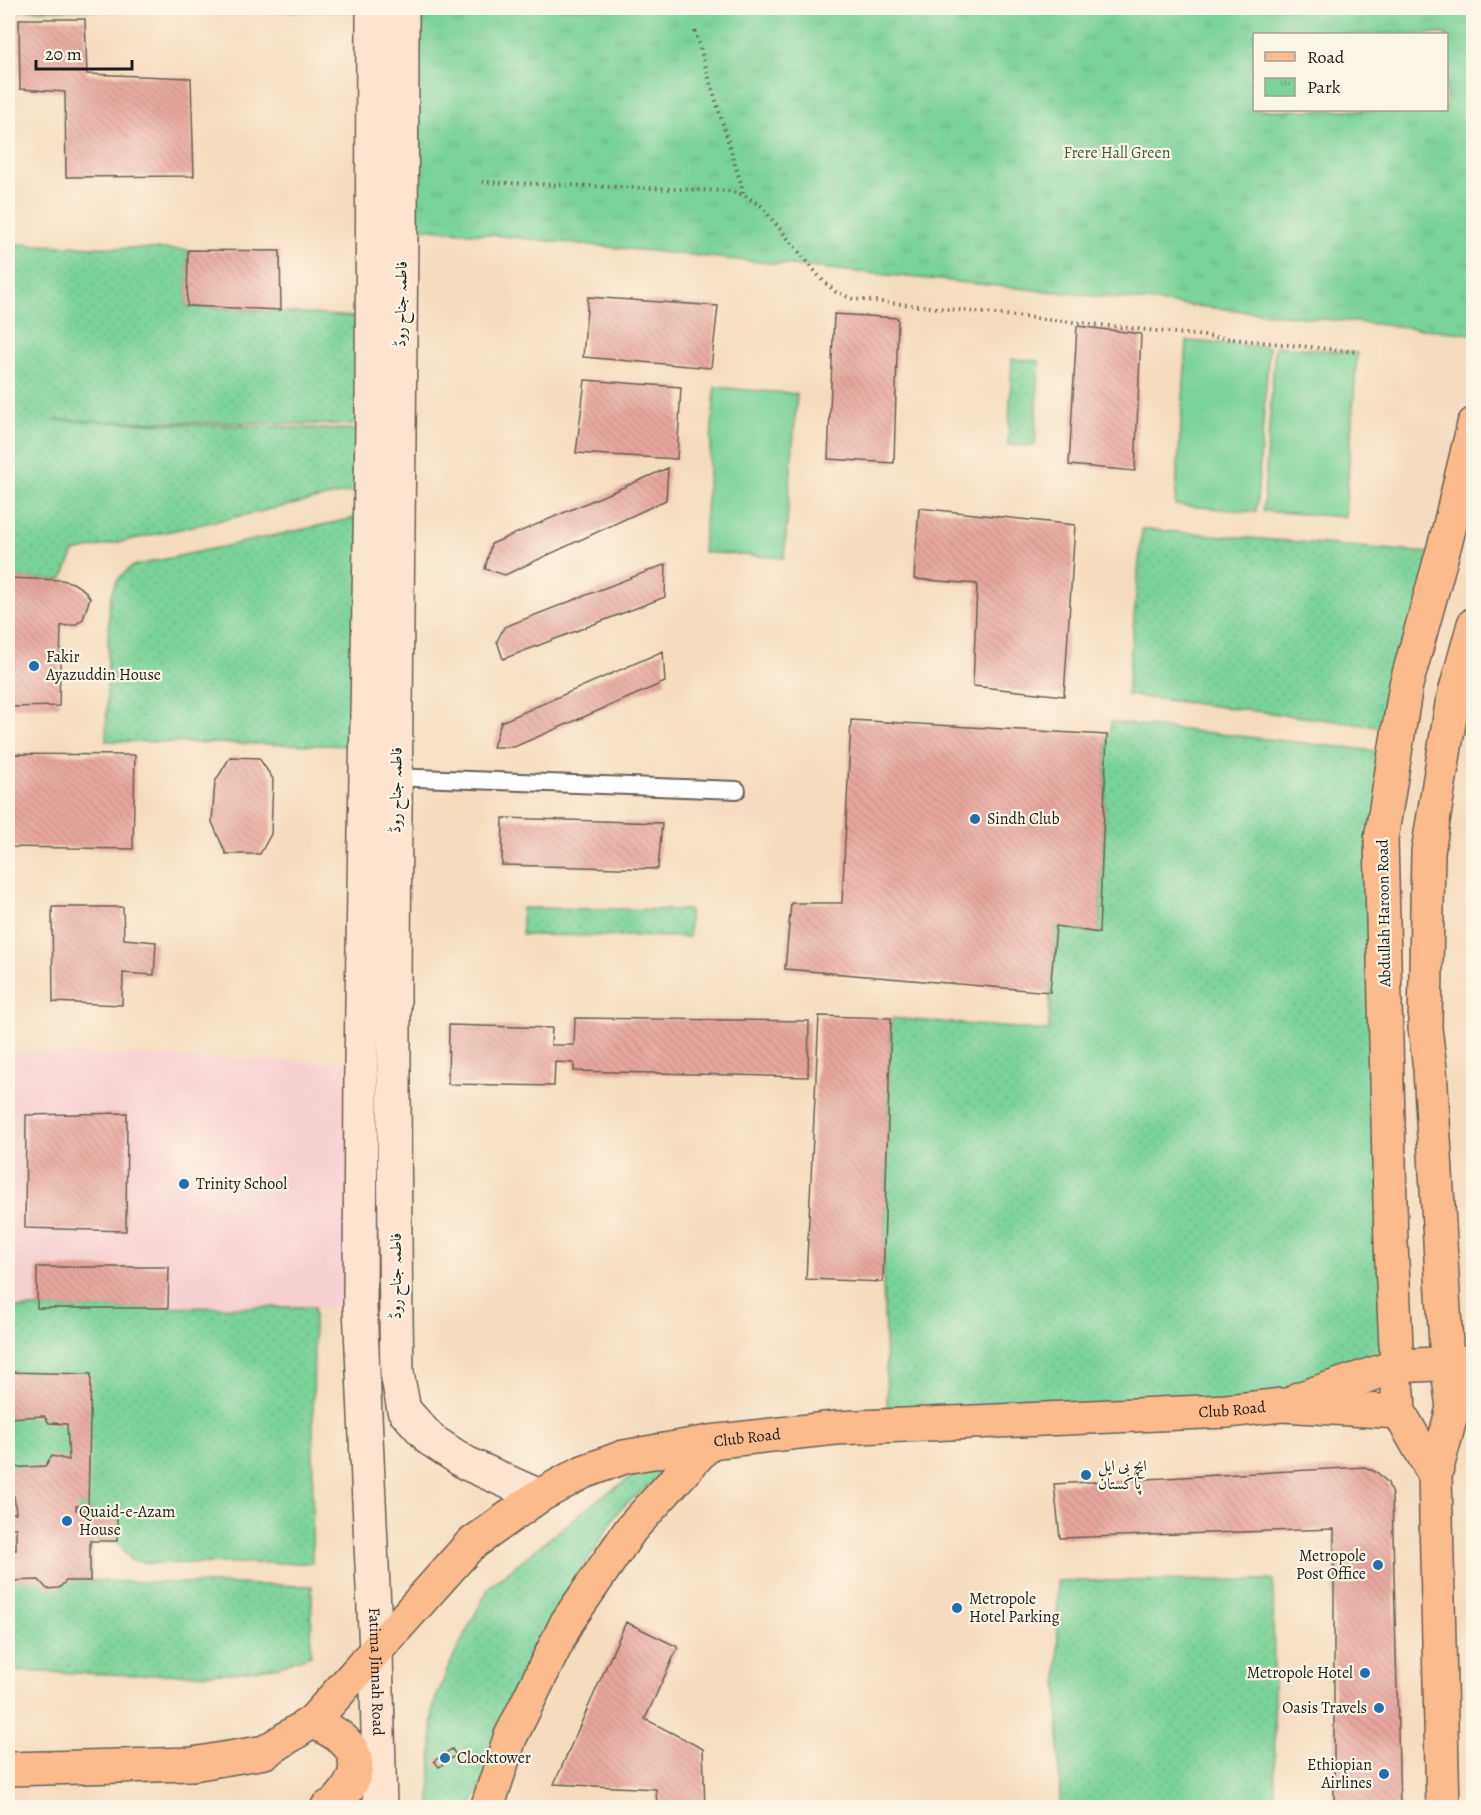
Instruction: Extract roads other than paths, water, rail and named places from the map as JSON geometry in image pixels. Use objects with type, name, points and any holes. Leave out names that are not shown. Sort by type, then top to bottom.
[{"type":"main road","name":"فاطمہ جناح روڈ","points":[[373,8],[372,428],[397,1373],[404,1410],[431,1440],[466,1463],[538,1497]]},
{"type":"main road","name":"فاطمہ جناح روڈ","points":[[370,1534],[360,1307],[402,238],[402,8]]},
{"type":"main road","name":"Abdullah Haroon Road","points":[[1399,1412],[1391,1243],[1382,840],[1406,685],[1449,529],[1473,424]]},
{"type":"main road","points":[[1443,1808],[1435,1475],[1463,1408],[1425,1028],[1428,852],[1452,704],[1473,624]]},
{"type":"main road","points":[[1386,1049],[1428,1049]]},
{"type":"main road","points":[[1282,1405],[1397,1366],[1460,1362]]},
{"type":"main road","points":[[1282,1405],[1399,1412],[1435,1475]]},
{"type":"main road","name":"Club Road","points":[[8,1769],[193,1764],[265,1752],[313,1721],[470,1545],[538,1497],[583,1472],[624,1457],[710,1442],[835,1428],[1227,1411],[1282,1405]]},
{"type":"main road","points":[[488,1808],[510,1738],[567,1622],[631,1528],[710,1442]]},
{"type":"main road","name":"Fatima Jinnah Road","points":[[370,1534],[380,1808]]},
{"type":"main road","points":[[313,1721],[339,1736],[353,1753],[354,1771],[349,1788],[335,1804],[327,1808]]},
{"type":"lane","points":[[381,777],[737,790]]},
{"type":"place","name":"Fakir Ayazuddin House","points":[[34,666]]},
{"type":"place","name":"Sindh Club","points":[[975,819]]},
{"type":"place","name":"Trinity School","points":[[184,1184]]},
{"type":"place","name":"ایچ بی ایل پاکستان","points":[[1086,1475]]},
{"type":"place","name":"Quaid-e-Azam House","points":[[67,1521]]},
{"type":"place","name":"Metropole Post Office","points":[[1378,1565]]},
{"type":"place","name":"Metropole Hotel Parking","points":[[957,1608]]},
{"type":"place","name":"Metropole Hotel","points":[[1365,1673]]},
{"type":"place","name":"Oasis Travels","points":[[1379,1708]]},
{"type":"place","name":"Clocktower","points":[[445,1758]]},
{"type":"place","name":"Ethiopian Airlines","points":[[1384,1774]]},
{"type":"park label","name":"Frere Hall Green","points":[[1117,153]]}]
